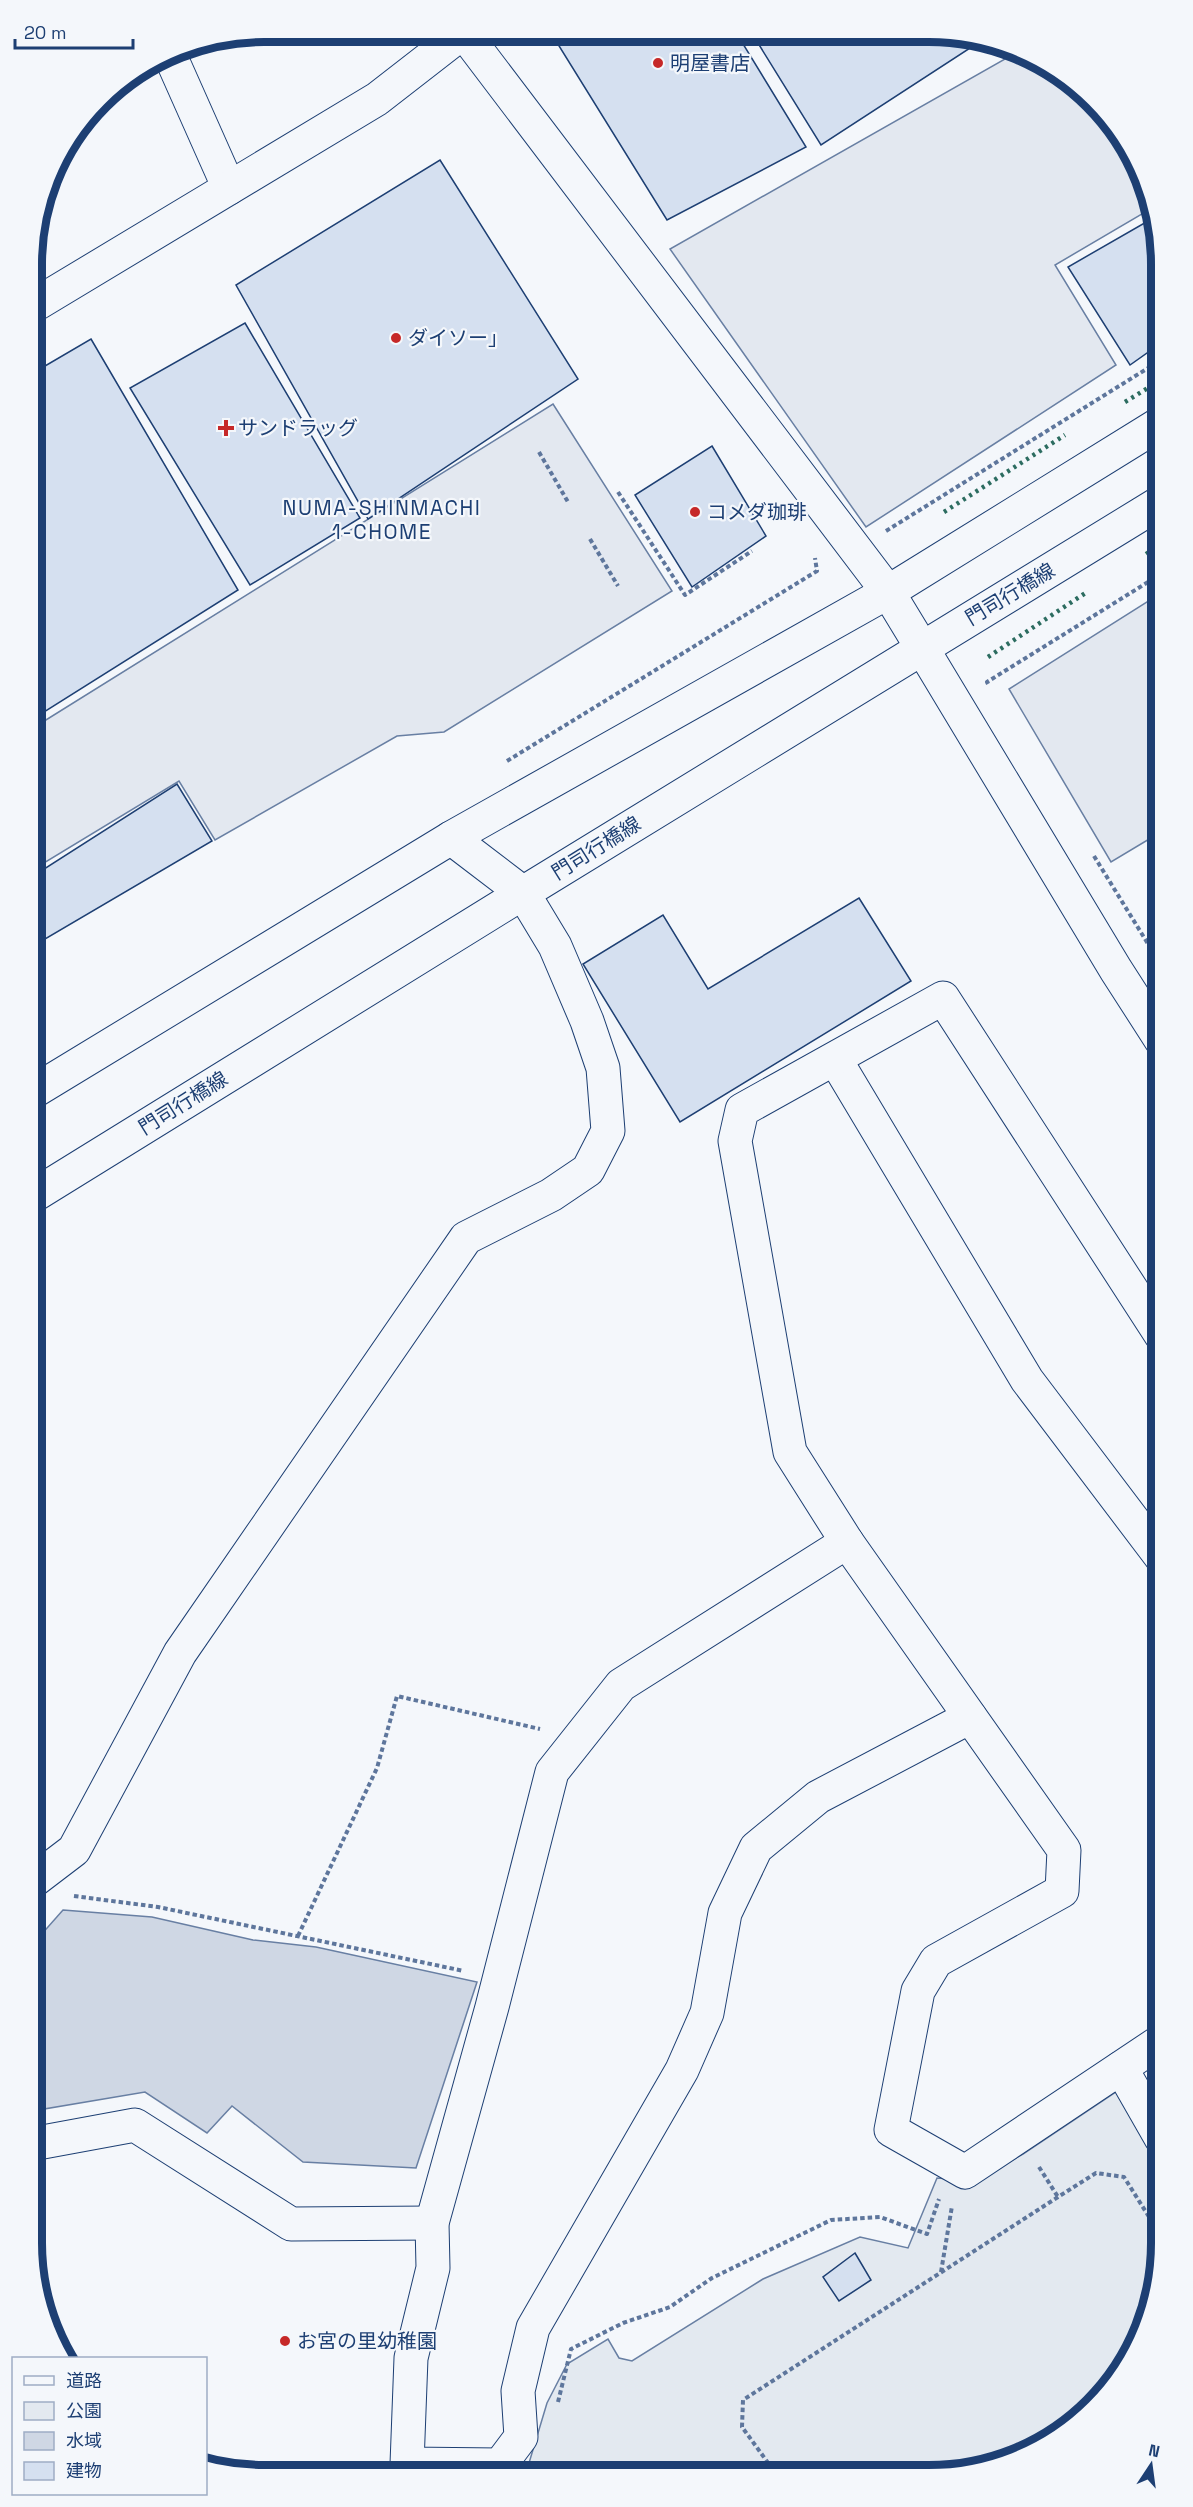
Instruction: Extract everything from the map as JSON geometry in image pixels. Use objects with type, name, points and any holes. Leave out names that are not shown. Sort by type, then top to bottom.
[{"type":"street","points":[[42,301],[377,99],[451,42]]},
{"type":"street","points":[[470,42],[888,592],[1151,1024]]},
{"type":"street","points":[[174,61],[229,188]]},
{"type":"street","points":[[42,1087],[451,838],[888,592],[1151,429]]},
{"type":"street","name":"門司行橋線","points":[[42,1190],[523,892],[1151,508]]},
{"type":"street","points":[[42,1874],[74,1850],[180,1653],[466,1238],[551,1195],[588,1170],[608,1131],[603,1068],[555,946],[523,892],[451,838]]},
{"type":"street","points":[[1151,1320],[943,998],[741,1110],[735,1140],[790,1452],[847,1542],[1064,1850],[1062,1891],[936,1961],[918,1991],[891,2130],[959,2168],[1151,2048]]},
{"type":"street","points":[[835,1059],[1027,1380],[1151,1544]]},
{"type":"street","points":[[847,1542],[621,1685],[552,1772],[500,1979],[432,2223],[433,2268],[411,2358],[407,2464],[500,2464],[520,2437],[518,2391],[533,2328],[682,2070],[707,2013],[725,1913],[756,1848],[818,1797],[970,1717]]},
{"type":"street","points":[[1121,2068],[1151,2120]]},
{"type":"street","points":[[42,2142],[135,2125],[291,2224],[432,2223]]},
{"type":"path","points":[[878,536],[1151,366]]},
{"type":"path","points":[[539,452],[568,502]]},
{"type":"path","points":[[618,492],[685,595],[752,550]]},
{"type":"path","points":[[590,539],[618,586]]},
{"type":"path","points":[[987,681],[1151,580]]},
{"type":"path","points":[[298,1936],[377,1768],[397,1696],[579,1738]]},
{"type":"path","points":[[66,1895],[158,1907],[500,1979]]},
{"type":"path","points":[[941,2273],[959,2168]]},
{"type":"path","points":[[557,2406],[571,2349],[623,2323],[670,2307],[712,2278],[831,2220],[880,2217],[927,2234],[959,2168]]},
{"type":"path","points":[[770,2465],[742,2427],[743,2400],[1096,2173],[1124,2177],[1151,2220]]},
{"type":"green space","points":[[1119,2090],[1151,2144],[1151,2258],[1147,2286],[1139,2314],[1128,2341],[1105,2378],[1086,2400],[1052,2428],[1000,2453],[972,2461],[944,2465],[528,2465],[547,2403],[567,2364],[608,2339],[619,2358],[632,2361],[763,2279],[860,2237],[908,2248],[937,2178],[975,2181],[1023,2154]]},
{"type":"shaded area","points":[[1008,57],[1052,79],[1096,118],[1114,141],[1128,166],[1145,212],[1055,265],[1116,365],[866,527],[670,249]]},
{"type":"shaded area","points":[[553,404],[672,591],[444,732],[397,736],[215,840],[179,781],[42,864],[42,722]]},
{"type":"shaded area","points":[[1151,599],[1151,838],[1111,862],[1009,689]]},
{"type":"water","points":[[63,1910],[152,1917],[253,1940],[316,1947],[477,1982],[416,2168],[303,2162],[232,2106],[207,2133],[145,2092],[42,2109],[42,1934]]},
{"type":"building","points":[[557,42],[742,42],[806,147],[667,220]]},
{"type":"building","points":[[757,42],[944,42],[973,46],[821,145]]},
{"type":"building","points":[[440,160],[578,379],[368,519],[236,285]]},
{"type":"building","points":[[1147,222],[1151,249],[1151,350],[1130,365],[1068,267]]},
{"type":"building","points":[[245,323],[360,518],[250,585],[130,388]]},
{"type":"building","points":[[91,339],[238,590],[42,713],[42,368]]},
{"type":"building","points":[[712,446],[766,536],[692,587],[635,495]]},
{"type":"building","points":[[177,784],[212,841],[42,941],[42,870]]},
{"type":"building","points":[[859,898],[911,981],[680,1122],[583,964],[663,915],[708,989]]},
{"type":"building","points":[[855,2253],[871,2280],[839,2301],[823,2277]]},
{"type":"hedge","points":[[1125,402],[1151,386]]},
{"type":"hedge","points":[[944,512],[1065,435]]},
{"type":"hedge","points":[[1146,554],[1151,551]]},
{"type":"hedge","points":[[988,657],[1087,592]]},
{"type":"place","name":"明屋書店","points":[[658,63]]},
{"type":"place","name":"ダイソー」","points":[[396,338]]},
{"type":"place","name":"サンドラッグ","points":[[226,428]]},
{"type":"place","name":"コメダ珈琲","points":[[695,512]]},
{"type":"place","name":"お宮の里幼稚園","points":[[285,2341]]},
{"type":"district","name":"NUMA-SHINMACHI 1-CHOME","points":[[382,520]]}]
